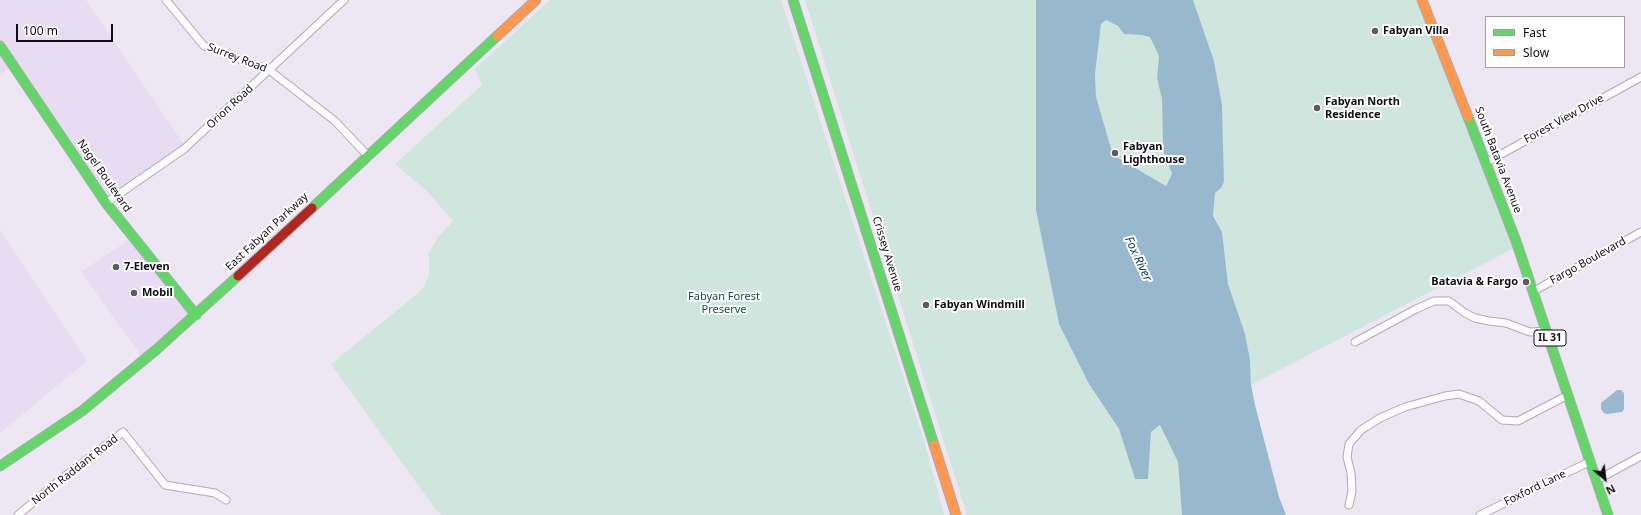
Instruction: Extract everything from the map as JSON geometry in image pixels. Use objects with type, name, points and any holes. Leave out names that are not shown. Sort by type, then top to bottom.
[{"type":"main road","name":"East Fabyan Parkway","points":[[0,466],[82,411],[196,314],[536,0]]},
{"type":"main road","name":"Crissey Avenue","points":[[793,0],[956,515]]},
{"type":"main road","name":"South Batavia Avenue","points":[[1422,0],[1487,162],[1534,291],[1608,515]]},
{"type":"main road","name":"Nagel Boulevard","points":[[0,46],[106,203],[196,314]]},
{"type":"street","name":"Surrey Road","points":[[166,0],[204,46],[269,70],[335,121],[368,156]]},
{"type":"street","name":"Orion Road","points":[[106,203],[184,149],[344,0]]},
{"type":"street","name":"Forest View Drive","points":[[1487,162],[1641,77]]},
{"type":"street","name":"Fargo Boulevard","points":[[1534,291],[1641,232]]},
{"type":"street","points":[[1355,342],[1416,308],[1434,301],[1449,301],[1464,313],[1475,318],[1506,323],[1530,332],[1547,330]]},
{"type":"street","points":[[1348,505],[1352,491],[1351,473],[1347,457],[1349,444],[1361,430],[1380,418],[1405,406],[1459,394],[1479,402],[1502,420],[1518,421],[1568,395]]},
{"type":"street","name":"North Raddant Road","points":[[18,515],[61,479],[123,432],[165,485],[215,493],[226,500]]},
{"type":"street","points":[[1597,480],[1641,456]]},
{"type":"street","name":"Foxford Lane","points":[[1480,515],[1591,461]]},
{"type":"shaded area","points":[[0,0],[86,0],[184,145],[106,198],[18,63],[0,74]]},
{"type":"shaded area","points":[[0,230],[87,361],[0,433]]},
{"type":"shaded area","points":[[132,238],[194,315],[143,358],[81,272]]},
{"type":"green space","name":"Fabyan Forest Preserve","points":[[550,0],[781,0],[925,444],[944,515],[442,515],[436,510],[331,364],[422,290],[429,275],[429,253],[438,237],[453,221],[427,191],[395,164],[482,85],[475,69]]},
{"type":"green space","points":[[805,0],[1036,0],[1036,210],[1059,324],[1089,384],[1119,429],[1135,479],[1148,479],[1151,432],[1160,425],[1178,462],[1182,515],[967,515]]},
{"type":"green space","points":[[1193,0],[1416,0],[1516,247],[1251,385],[1250,360],[1245,335],[1228,284],[1222,232],[1213,216],[1215,193],[1221,188],[1224,182],[1222,105],[1214,61]]},
{"type":"green space","points":[[1106,19],[1118,26],[1124,34],[1150,37],[1159,56],[1157,78],[1162,99],[1163,150],[1172,174],[1166,186],[1113,155],[1096,97],[1095,74],[1101,24]]},
{"type":"water","name":"Fox River","points":[[1036,0],[1193,0],[1214,61],[1222,105],[1224,182],[1221,188],[1215,193],[1213,216],[1222,232],[1228,284],[1245,334],[1250,360],[1251,385],[1255,405],[1279,497],[1286,515],[1182,515],[1178,462],[1160,425],[1151,432],[1148,479],[1135,479],[1119,429],[1089,384],[1059,324],[1036,210]],"holes":[[[1106,20],[1118,26],[1124,34],[1150,37],[1159,56],[1157,78],[1162,99],[1163,150],[1172,174],[1166,186],[1113,155],[1096,97],[1095,74],[1101,24]]]},
{"type":"water","points":[[1617,390],[1621,390],[1624,393],[1624,409],[1622,412],[1604,413],[1601,409],[1601,403]]},
{"type":"traffic: fast","points":[[793,0],[934,445]]},
{"type":"traffic: fast","points":[[312,208],[497,36]]},
{"type":"traffic: fast","points":[[0,46],[106,203],[196,315]]},
{"type":"traffic: fast","points":[[1468,117],[1516,241],[1608,515]]},
{"type":"traffic: fast","points":[[0,466],[82,411],[157,349],[238,276]]},
{"type":"traffic: slow","points":[[497,36],[536,0]]},
{"type":"traffic: slow","points":[[1422,0],[1468,117]]},
{"type":"traffic: slow","points":[[934,445],[956,515]]},
{"type":"traffic: jam","points":[[238,276],[312,208]]},
{"type":"place","name":"Fabyan Villa","points":[[1375,31]]},
{"type":"place","name":"Fabyan North Residence","points":[[1317,108]]},
{"type":"place","name":"Fabyan Lighthouse","points":[[1115,153]]},
{"type":"place","name":"7-Eleven","points":[[116,267]]},
{"type":"place","name":"Batavia & Fargo","points":[[1526,282]]},
{"type":"place","name":"Mobil","points":[[134,293]]},
{"type":"place","name":"Fabyan Windmill","points":[[926,305]]}]
